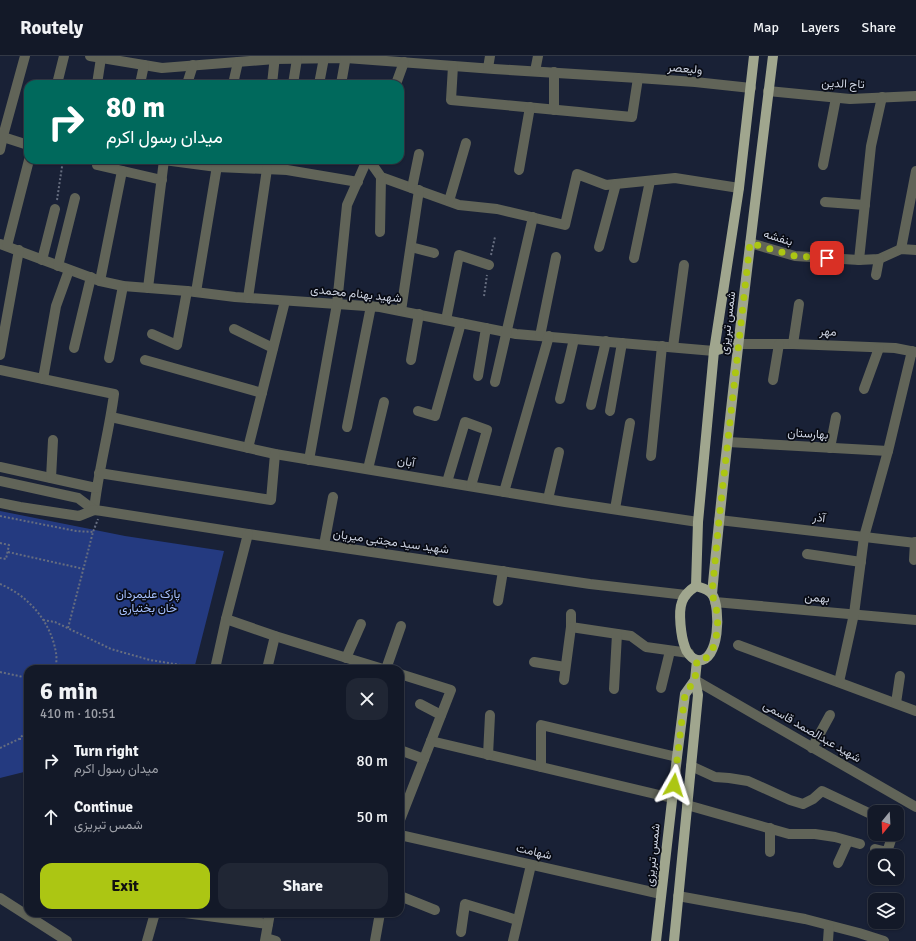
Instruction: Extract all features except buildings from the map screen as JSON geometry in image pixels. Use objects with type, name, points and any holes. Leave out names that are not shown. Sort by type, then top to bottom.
[{"type":"main road","name":"شمس تبریزی","points":[[696,586],[698,522],[714,351],[739,188],[754,56]]},
{"type":"main road","name":"شمس تبریزی","points":[[674,941],[698,695],[693,657],[703,660],[707,658],[712,651],[718,627],[714,598],[719,520],[738,344],[773,56]]},
{"type":"main road","points":[[751,88],[768,91]]},
{"type":"main road","points":[[714,351],[738,344]]},
{"type":"main road","points":[[693,657],[685,648],[681,629],[680,611],[682,602],[691,589],[696,586],[705,589],[714,598]]},
{"type":"main road","name":"شمس تبریزی","points":[[656,941],[685,694],[695,680]]},
{"type":"main road","points":[[661,894],[678,896]]},
{"type":"street","points":[[0,150],[1,136],[25,56]]},
{"type":"street","points":[[58,80],[64,56]]},
{"type":"street","points":[[173,67],[175,56]]},
{"type":"street","points":[[488,68],[490,56]]},
{"type":"street","points":[[535,71],[538,56]]},
{"type":"street","points":[[95,57],[97,80]]},
{"type":"street","name":"ولیعصر","points":[[95,57],[113,58],[162,68],[193,65],[217,60],[238,62],[275,57],[297,59],[346,57],[382,58],[404,62],[453,66],[638,78],[751,88]]},
{"type":"street","points":[[272,80],[275,57]]},
{"type":"street","points":[[343,80],[346,57]]},
{"type":"street","points":[[320,80],[324,58]]},
{"type":"street","points":[[294,80],[297,59]]},
{"type":"street","points":[[234,80],[238,62]]},
{"type":"street","points":[[397,80],[404,62]]},
{"type":"street","points":[[141,80],[144,65]]},
{"type":"street","points":[[188,80],[193,65]]},
{"type":"street","points":[[453,66],[451,100],[632,117],[638,78]]},
{"type":"street","points":[[554,72],[554,110]]},
{"type":"street","name":"تاج الدین","points":[[768,91],[850,99],[916,96]]},
{"type":"street","points":[[823,165],[836,98]]},
{"type":"street","points":[[859,260],[871,146],[882,98]]},
{"type":"street","points":[[519,170],[530,108]]},
{"type":"street","points":[[1,136],[24,144]]},
{"type":"street","points":[[449,201],[466,143]]},
{"type":"street","points":[[401,311],[411,247],[419,154]]},
{"type":"street","points":[[4,245],[28,164]]},
{"type":"street","points":[[148,288],[164,164]]},
{"type":"street","points":[[152,334],[177,345],[192,292],[218,164],[267,169],[281,165],[287,170],[358,182]]},
{"type":"street","points":[[309,460],[337,304],[347,205],[366,164]]},
{"type":"street","points":[[371,164],[381,177],[459,205],[497,209],[565,225],[577,174],[606,185],[675,178],[739,188]]},
{"type":"street","points":[[97,165],[162,180]]},
{"type":"street","points":[[248,298],[267,169]]},
{"type":"street","points":[[74,348],[96,279],[122,171]]},
{"type":"street","points":[[901,249],[916,171]]},
{"type":"street","points":[[380,232],[381,177]]},
{"type":"street","points":[[634,258],[650,181]]},
{"type":"street","points":[[599,247],[616,184]]},
{"type":"street","points":[[58,266],[75,198]]},
{"type":"street","points":[[826,202],[865,205]]},
{"type":"street","points":[[42,260],[55,209]]},
{"type":"street","points":[[495,382],[532,218]]},
{"type":"street","name":"بنفشه","points":[[750,243],[795,256],[859,260],[879,259],[901,249],[916,250]]},
{"type":"street","name":"شهید بهنام محمدی","points":[[4,245],[69,270],[123,286],[285,301],[371,306],[419,314],[516,334],[714,351]]},
{"type":"street","points":[[411,247],[434,253]]},
{"type":"street","points":[[0,355],[19,250]]},
{"type":"street","points":[[446,320],[459,255],[489,265]]},
{"type":"street","points":[[504,492],[544,336],[556,257]]},
{"type":"street","points":[[876,275],[879,259]]},
{"type":"street","points":[[673,347],[684,265]]},
{"type":"street","points":[[43,379],[56,306],[69,270]]},
{"type":"street","points":[[110,358],[123,286]]},
{"type":"street","points":[[248,448],[285,301]]},
{"type":"street","points":[[793,344],[799,304]]},
{"type":"street","points":[[347,427],[371,306]]},
{"type":"street","points":[[411,360],[419,314]]},
{"type":"street","points":[[418,411],[435,416],[461,323]]},
{"type":"street","points":[[478,376],[486,328]]},
{"type":"street","points":[[234,329],[273,348]]},
{"type":"street","points":[[560,399],[574,339]]},
{"type":"street","points":[[591,405],[606,341]]},
{"type":"street","points":[[610,411],[622,343]]},
{"type":"street","name":"مهر","points":[[738,344],[793,344],[896,348],[914,351]]},
{"type":"street","points":[[773,380],[779,344]]},
{"type":"street","points":[[651,456],[662,346]]},
{"type":"street","points":[[864,388],[879,348]]},
{"type":"street","points":[[839,682],[854,614],[864,536],[914,351]]},
{"type":"street","points":[[145,360],[262,393]]},
{"type":"street","points":[[0,370],[114,394],[111,417],[96,488],[98,510]]},
{"type":"street","points":[[368,469],[384,402]]},
{"type":"street","name":"آبان","points":[[111,417],[275,454],[698,522]]},
{"type":"street","points":[[830,448],[836,417]]},
{"type":"street","points":[[447,482],[465,422],[487,430],[471,486]]},
{"type":"street","points":[[614,509],[630,423]]},
{"type":"street","points":[[51,478],[53,440]]},
{"type":"street","name":"بهارستان","points":[[728,442],[888,451]]},
{"type":"street","points":[[548,499],[559,452]]},
{"type":"street","points":[[99,473],[270,500],[275,454]]},
{"type":"street","points":[[0,467],[96,488]]},
{"type":"street","name":"شهید سید مجتبی میریان","points":[[0,481],[78,498],[98,510],[248,534],[590,584],[686,595]]},
{"type":"street","points":[[324,545],[332,497]]},
{"type":"street","name":"شهید سید مجتبی میریان","points":[[0,503],[79,516],[98,510]]},
{"type":"street","name":"آذر","points":[[719,520],[915,543]]},
{"type":"street","points":[[216,665],[248,534]]},
{"type":"street","points":[[914,560],[915,543]]},
{"type":"street","points":[[807,554],[861,562]]},
{"type":"street","points":[[498,601],[503,571]]},
{"type":"street","name":"بهمن","points":[[714,598],[916,620]]},
{"type":"street","points":[[564,680],[571,626],[571,614]]},
{"type":"street","points":[[226,619],[364,665]]},
{"type":"street","points":[[346,658],[361,624]]},
{"type":"street","points":[[386,665],[401,626]]},
{"type":"street","points":[[571,626],[631,636],[646,648],[670,651],[693,657]]},
{"type":"street","points":[[614,689],[617,634]]},
{"type":"street","points":[[267,665],[275,636]]},
{"type":"street","points":[[738,645],[916,711]]},
{"type":"street","points":[[661,688],[670,651]]},
{"type":"street","points":[[534,662],[565,667]]},
{"type":"street","points":[[404,675],[451,690],[424,759],[404,799]]},
{"type":"street","points":[[896,704],[900,676]]},
{"type":"street","name":"شهید عبدالصمد قاسمی","points":[[695,680],[916,807]]},
{"type":"street","points":[[420,704],[441,715]]},
{"type":"street","points":[[488,755],[490,715]]},
{"type":"street","points":[[812,748],[830,715]]},
{"type":"street","points":[[541,767],[541,726],[677,757]]},
{"type":"street","points":[[431,742],[672,798]]},
{"type":"street","points":[[404,752],[424,759]]},
{"type":"street","points":[[691,766],[715,777],[748,781],[790,800],[803,804],[813,799],[822,791],[868,813]]},
{"type":"street","points":[[687,805],[789,834],[815,834],[835,837],[860,844]]},
{"type":"street","points":[[770,828],[770,852]]},
{"type":"street","name":"شهامت","points":[[404,836],[661,894]]},
{"type":"street","points":[[838,863],[848,841]]},
{"type":"street","points":[[512,941],[531,865]]},
{"type":"street","points":[[678,896],[805,920],[829,926],[859,937],[884,941]]},
{"type":"street","points":[[0,898],[24,913]]},
{"type":"street","points":[[404,898],[435,910]]},
{"type":"street","points":[[461,932],[465,904],[517,920]]},
{"type":"street","points":[[30,917],[67,941]]},
{"type":"street","points":[[147,941],[154,917]]},
{"type":"street","points":[[215,917],[268,924]]},
{"type":"street","points":[[269,917],[266,940],[276,941]]},
{"type":"street","points":[[375,941],[379,917]]},
{"type":"street","points":[[828,941],[829,926]]},
{"type":"path","points":[[55,209],[62,164]]},
{"type":"path","points":[[68,628],[98,510]]},
{"type":"path","points":[[0,516],[76,531],[93,532]]},
{"type":"path","points":[[0,543],[9,545],[6,559],[0,558]]},
{"type":"path","points":[[8,552],[84,569]]},
{"type":"path","points":[[0,584],[19,594],[32,606],[43,620],[52,636],[56,654],[56,665]]},
{"type":"path","points":[[43,620],[55,622],[111,649],[150,660],[181,665]]},
{"type":"path","points":[[0,672],[24,677]]},
{"type":"path","points":[[0,748],[18,739],[24,734]]},
{"type":"path","points":[[18,739],[24,739]]},
{"type":"green space","name":"پارک علیمردان خان بختیاری","points":[[0,511],[125,536],[224,551],[195,665],[24,665],[24,772],[0,778]]},
{"type":"route","points":[[674,785],[685,694],[695,680],[697,660],[707,658],[712,651],[718,627],[715,602],[712,594],[750,243],[795,256],[827,258]]}]
